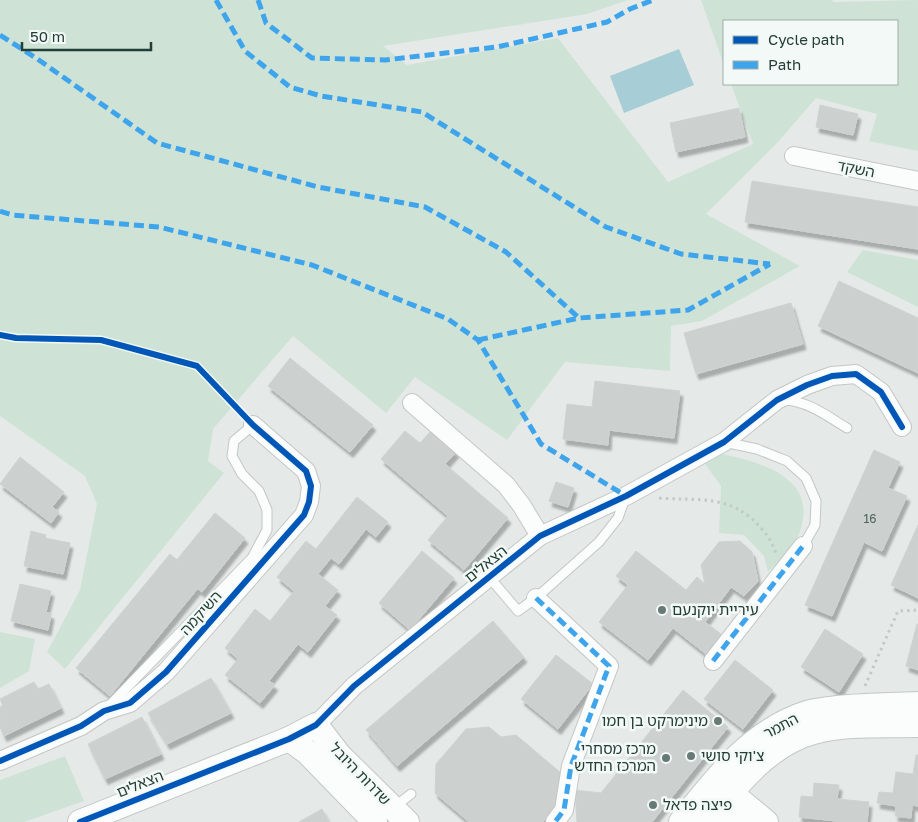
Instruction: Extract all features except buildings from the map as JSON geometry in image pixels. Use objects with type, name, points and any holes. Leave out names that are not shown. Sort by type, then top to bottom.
[{"type":"main road","name":"התמר","points":[[717,802],[740,754],[761,736],[783,722],[808,712],[856,706],[918,704]]},
{"type":"main road","name":"הצאלים","points":[[80,822],[298,746],[316,725]]},
{"type":"main road","name":"שדרות היובל","points":[[316,725],[391,817]]},
{"type":"main road","name":"התמר","points":[[681,822],[717,802],[773,752],[792,741],[814,732],[863,726],[918,725]]},
{"type":"main road","name":"שדרות היובל","points":[[298,746],[391,817]]},
{"type":"main road","points":[[756,766],[754,785],[756,799],[764,820]]},
{"type":"main road","points":[[717,802],[764,820]]},
{"type":"main road","points":[[717,802],[739,822]]},
{"type":"street","name":"השקד","points":[[794,156],[918,181]]},
{"type":"street","name":"הצאלים","points":[[316,725],[354,686],[540,536],[626,496],[724,442],[777,400],[807,385],[832,376],[856,374],[881,392],[902,427]]},
{"type":"street","points":[[412,403],[506,486],[522,506],[540,536]]},
{"type":"street","name":"השיקמה","points":[[0,761],[81,726],[104,711],[130,703],[166,672],[304,515],[309,502],[311,486],[306,471],[252,425]]},
{"type":"street","points":[[713,661],[804,546]]},
{"type":"street","points":[[536,598],[610,666],[571,766],[564,810],[555,822]]},
{"type":"lane","points":[[777,400],[794,401],[811,406],[847,428]]},
{"type":"lane","points":[[104,711],[252,558],[267,530],[267,510],[260,491],[242,474],[232,456],[234,441],[252,425]]},
{"type":"lane","points":[[724,442],[758,449],[787,461],[806,478],[816,501],[815,525],[804,546]]},
{"type":"lane","points":[[490,578],[518,611],[536,598],[599,542],[618,518],[626,496]]},
{"type":"lane","points":[[391,817],[411,794]]},
{"type":"path","points":[[626,496],[720,502],[735,506],[751,516],[764,531],[775,549],[782,573]]},
{"type":"path","points":[[856,706],[898,611],[918,610]]},
{"type":"green space","points":[[0,0],[628,0],[587,14],[383,46],[407,65],[558,38],[668,182],[753,144],[731,85],[898,85],[898,20],[723,20],[723,62],[701,0],[831,0],[834,2],[918,0],[918,151],[869,141],[877,114],[816,98],[779,141],[706,214],[800,266],[702,321],[671,326],[670,371],[565,362],[507,440],[415,377],[386,413],[293,336],[213,429],[208,461],[224,473],[65,669],[47,652],[80,590],[97,504],[85,476],[0,416]]},
{"type":"green space","points":[[863,250],[918,260],[918,307],[847,272]]},
{"type":"green space","points":[[723,454],[774,470],[787,479],[797,490],[803,504],[803,521],[794,545],[768,572],[764,556],[744,535],[719,533],[721,486],[705,464]]},
{"type":"green space","points":[[0,632],[35,639],[29,671],[0,688]]},
{"type":"green space","points":[[65,756],[84,801],[24,822],[0,822],[0,780]]},
{"type":"water","points":[[679,49],[694,85],[624,113],[610,76]]},
{"type":"marked path","points":[[216,0],[245,51],[290,87],[321,96],[422,112],[606,227],[681,254],[770,264]]},
{"type":"marked path","points":[[258,0],[266,23],[312,58],[385,60],[497,47],[607,22],[630,9],[653,0]]},
{"type":"marked path","points":[[0,35],[157,143],[318,187],[425,207],[506,252],[579,318]]},
{"type":"marked path","points":[[0,211],[12,215],[159,227],[312,265],[448,319],[478,340],[541,444],[626,496]]},
{"type":"marked path","points":[[478,340],[579,318],[688,310],[770,264]]},
{"type":"marked path","points":[[713,661],[803,546]]},
{"type":"marked path","points":[[536,598],[609,666],[571,766],[564,810],[555,822]]},
{"type":"cycle path","points":[[0,335],[16,338],[101,340],[197,366],[253,425],[306,471],[311,486],[309,502],[304,515],[166,672],[130,703],[104,711],[81,726],[0,761]]},
{"type":"cycle path","points":[[80,822],[289,739],[316,725],[354,686],[540,536],[626,496],[724,442],[777,400],[807,385],[832,376],[856,374],[881,392],[902,427]]},
{"type":"place","name":"עיריית יוקנעם","points":[[662,610]]},
{"type":"place","name":"מינימרקט בן חמו","points":[[718,721]]},
{"type":"place","name":"צ'וקי סושי","points":[[691,756]]},
{"type":"place","name":"מרכז מסחרי המרכז החדש","points":[[666,758]]},
{"type":"place","name":"פיצה פדאל","points":[[653,805]]}]
